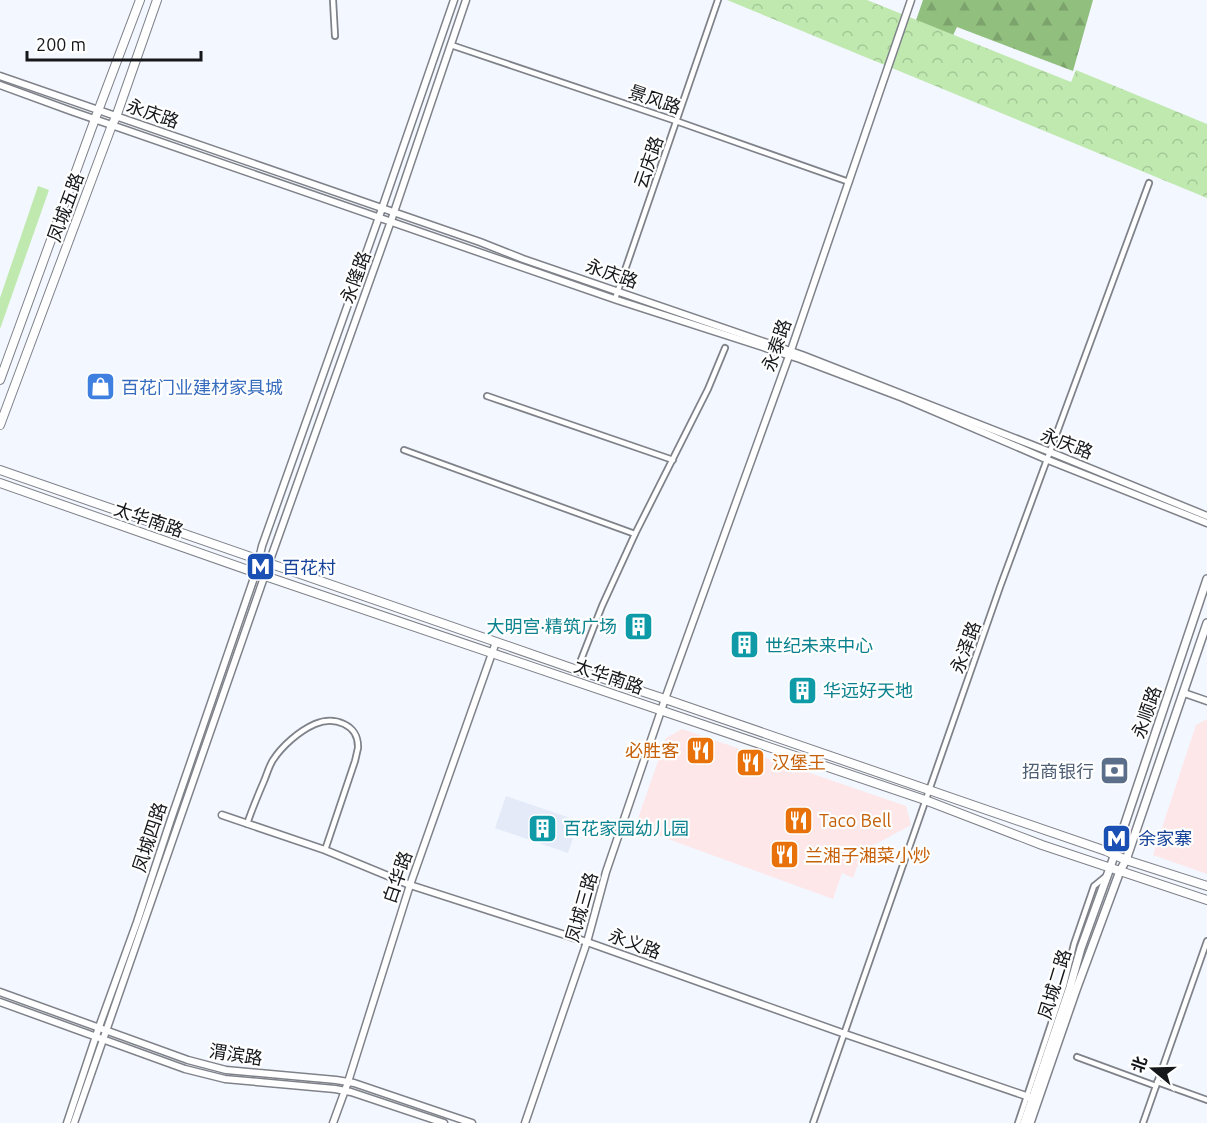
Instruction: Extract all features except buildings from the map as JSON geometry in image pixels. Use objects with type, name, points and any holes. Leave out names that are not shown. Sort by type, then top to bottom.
[{"type":"main road","name":"凤城五路","points":[[0,380],[140,0]]},
{"type":"main road","name":"凤城五路","points":[[0,425],[116,117],[157,0]]},
{"type":"main road","name":"太华南路","points":[[0,470],[665,699],[927,795],[1108,871],[1120,871],[1207,900]]},
{"type":"main road","name":"太华南路","points":[[0,483],[265,576],[662,710],[1114,854],[1207,886]]},
{"type":"main road","name":"永顺路","points":[[1114,854],[1207,579]]},
{"type":"main road","name":"永顺路","points":[[1126,860],[1207,623]]},
{"type":"main road","name":"凤城二路","points":[[1024,1123],[1114,854]]},
{"type":"main road","name":"凤城二路","points":[[1030,1123],[1033,1098],[1126,860]]},
{"type":"street","points":[[333,0],[335,36]]},
{"type":"street","name":"永隆路","points":[[258,559],[454,0]]},
{"type":"street","name":"永隆路","points":[[269,563],[391,221],[466,0]]},
{"type":"street","name":"云庆路","points":[[615,299],[718,0]]},
{"type":"street","name":"永泰路","points":[[665,699],[790,353],[911,0]]},
{"type":"street","name":"景风路","points":[[451,45],[849,182]]},
{"type":"street","name":"永庆路","points":[[0,76],[480,242],[906,394],[1207,516]]},
{"type":"street","name":"永庆路","points":[[0,85],[615,299],[790,353],[1207,523]]},
{"type":"street","name":"永泽路","points":[[813,1123],[1000,587],[1149,183]]},
{"type":"street","points":[[577,670],[602,606],[635,534],[708,389],[725,348]]},
{"type":"street","points":[[488,396],[673,460]]},
{"type":"street","points":[[404,450],[635,534]]},
{"type":"street","name":"凤城四路","points":[[67,1123],[99,1037],[256,572],[258,559]]},
{"type":"street","name":"凤城四路","points":[[102,1028],[269,563]]},
{"type":"street","name":"白华路","points":[[333,1123],[410,885],[496,642]]},
{"type":"street","points":[[1184,693],[1207,701]]},
{"type":"street","name":"凤城三路","points":[[525,1123],[587,942],[606,872],[665,699]]},
{"type":"street","points":[[247,824],[272,761],[284,746],[315,724],[338,721],[354,731],[358,746],[325,850]]},
{"type":"street","name":"永义路","points":[[222,815],[325,850],[410,885],[587,942],[1033,1098]]},
{"type":"street","points":[[1143,1123],[1207,941]]},
{"type":"street","name":"渭滨路","points":[[0,992],[188,1060],[226,1070],[348,1082],[472,1123]]},
{"type":"street","name":"渭滨路","points":[[0,1002],[185,1069],[225,1079],[345,1091],[444,1123]]},
{"type":"street","name":"凤城四路","points":[[74,1123],[99,1037]]},
{"type":"street","points":[[1077,1057],[1207,1100]]},
{"type":"street","points":[[1018,1123],[1033,1098]]},
{"type":"shaded area","points":[[1207,719],[1207,874],[1153,855],[1196,725]]},
{"type":"shaded area","points":[[682,729],[906,806],[911,825],[863,851],[853,878],[842,873],[833,899],[635,827],[666,738]]},
{"type":"shaded area","points":[[506,796],[579,821],[568,853],[495,828]]},
{"type":"green space","points":[[727,0],[867,0],[1071,82],[1076,70],[1207,124],[1207,198]]},
{"type":"green space","points":[[923,0],[1093,0],[1073,71],[957,27],[949,44],[913,29]]},
{"type":"green space","points":[[38,186],[49,190],[0,329],[0,298]]},
{"type":"place","name":"百花门业建材家具城","points":[[100,387]]},
{"type":"place","name":"百花村","points":[[261,567]]},
{"type":"place","name":"大明宫·精筑广场","points":[[638,626]]},
{"type":"place","name":"世纪未来中心","points":[[744,645]]},
{"type":"place","name":"华远好天地","points":[[802,690]]},
{"type":"place","name":"必胜客","points":[[700,750]]},
{"type":"place","name":"汉堡王","points":[[751,762]]},
{"type":"place","name":"招商银行","points":[[1115,771]]},
{"type":"place","name":"Taco Bell","points":[[798,820]]},
{"type":"place","name":"百花家园幼儿园","points":[[542,828]]},
{"type":"place","name":"余家寨","points":[[1117,838]]},
{"type":"place","name":"兰湘子湘菜小炒","points":[[784,855]]}]
